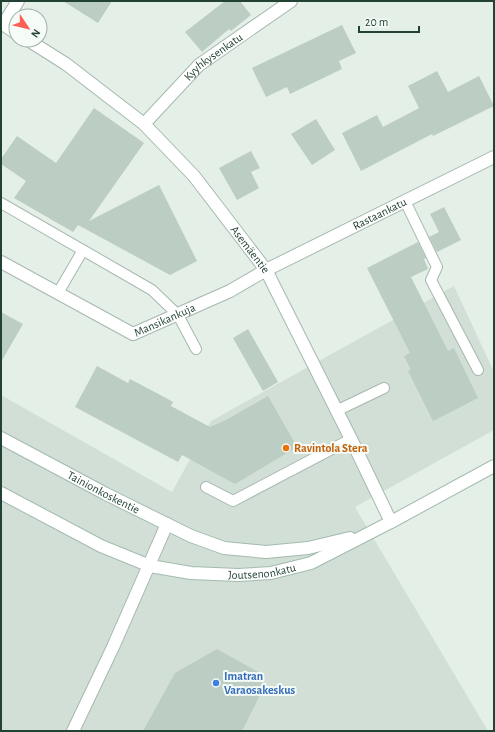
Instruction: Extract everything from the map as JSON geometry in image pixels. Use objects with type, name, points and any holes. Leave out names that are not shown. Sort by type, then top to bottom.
[{"type":"street","points":[[2,24],[18,1]]},
{"type":"street","name":"Kyyhkysenkatu","points":[[144,124],[199,65],[291,1]]},
{"type":"street","name":"Asemäentie","points":[[41,48],[66,64],[144,124],[194,176],[266,270],[391,522]]},
{"type":"street","name":"Rastaankatu","points":[[266,270],[494,157]]},
{"type":"street","name":"Mansikankuja","points":[[1,262],[133,334],[230,291],[266,270]]},
{"type":"street","name":"Tainionkoskentie","points":[[1,438],[106,494],[168,524]]},
{"type":"street","name":"Joutsenonkatu","points":[[150,566],[191,573],[238,575],[272,573],[311,563],[391,522],[494,466]]},
{"type":"street","points":[[1,493],[101,546],[150,566]]},
{"type":"street","points":[[73,731],[107,662],[168,524]]},
{"type":"street","name":"Joutsenonkatu","points":[[168,524],[191,536],[224,548],[266,552],[308,548],[368,534]]},
{"type":"lane","points":[[405,201],[437,267],[430,280],[478,370]]},
{"type":"lane","points":[[1,203],[152,290],[178,315],[196,349]]},
{"type":"lane","points":[[58,293],[83,250]]},
{"type":"lane","points":[[336,411],[384,388]]},
{"type":"lane","points":[[206,487],[233,501],[351,439]]},
{"type":"shaded area","points":[[454,286],[494,372],[494,430],[355,507],[488,731],[1,731],[1,395],[172,492],[211,421]]},
{"type":"building","points":[[63,1],[112,1],[98,23]]},
{"type":"building","points":[[225,1],[240,1],[251,15],[231,31],[229,29],[202,52],[185,32]]},
{"type":"building","points":[[342,25],[356,53],[339,61],[342,69],[290,94],[287,87],[266,97],[252,68]]},
{"type":"building","points":[[437,71],[448,92],[479,76],[494,106],[433,136],[432,134],[361,171],[342,133],[377,115],[383,127],[419,108],[408,86]]},
{"type":"building","points":[[94,108],[144,143],[89,221],[159,185],[197,261],[170,275],[78,225],[73,232],[14,198],[26,181],[1,164],[1,159],[17,136],[56,163]]},
{"type":"building","points":[[316,119],[335,150],[312,165],[291,134]]},
{"type":"building","points":[[251,151],[260,168],[251,172],[259,188],[237,200],[219,168]]},
{"type":"building","points":[[444,207],[461,240],[437,252],[429,237],[439,232],[430,214]]},
{"type":"building","points":[[418,242],[426,258],[424,259],[428,269],[411,277],[448,351],[454,348],[478,398],[433,421],[408,371],[411,370],[404,356],[410,353],[367,268]]},
{"type":"building","points":[[1,312],[23,324],[1,362]]},
{"type":"building","points":[[248,329],[278,382],[263,391],[233,338]]},
{"type":"building","points":[[97,366],[128,383],[130,379],[166,398],[173,402],[171,406],[210,427],[226,420],[268,396],[297,447],[235,484],[182,455],[178,462],[75,407]]},
{"type":"building","name":"Imatran Varaosakeskus","points":[[217,649],[262,674],[262,691],[242,731],[143,731],[175,673]]},
{"type":"place","name":"Ravintola Stera","points":[[286,448]]},
{"type":"place","name":"Imatran Varaosakeskus","points":[[216,683]]}]
